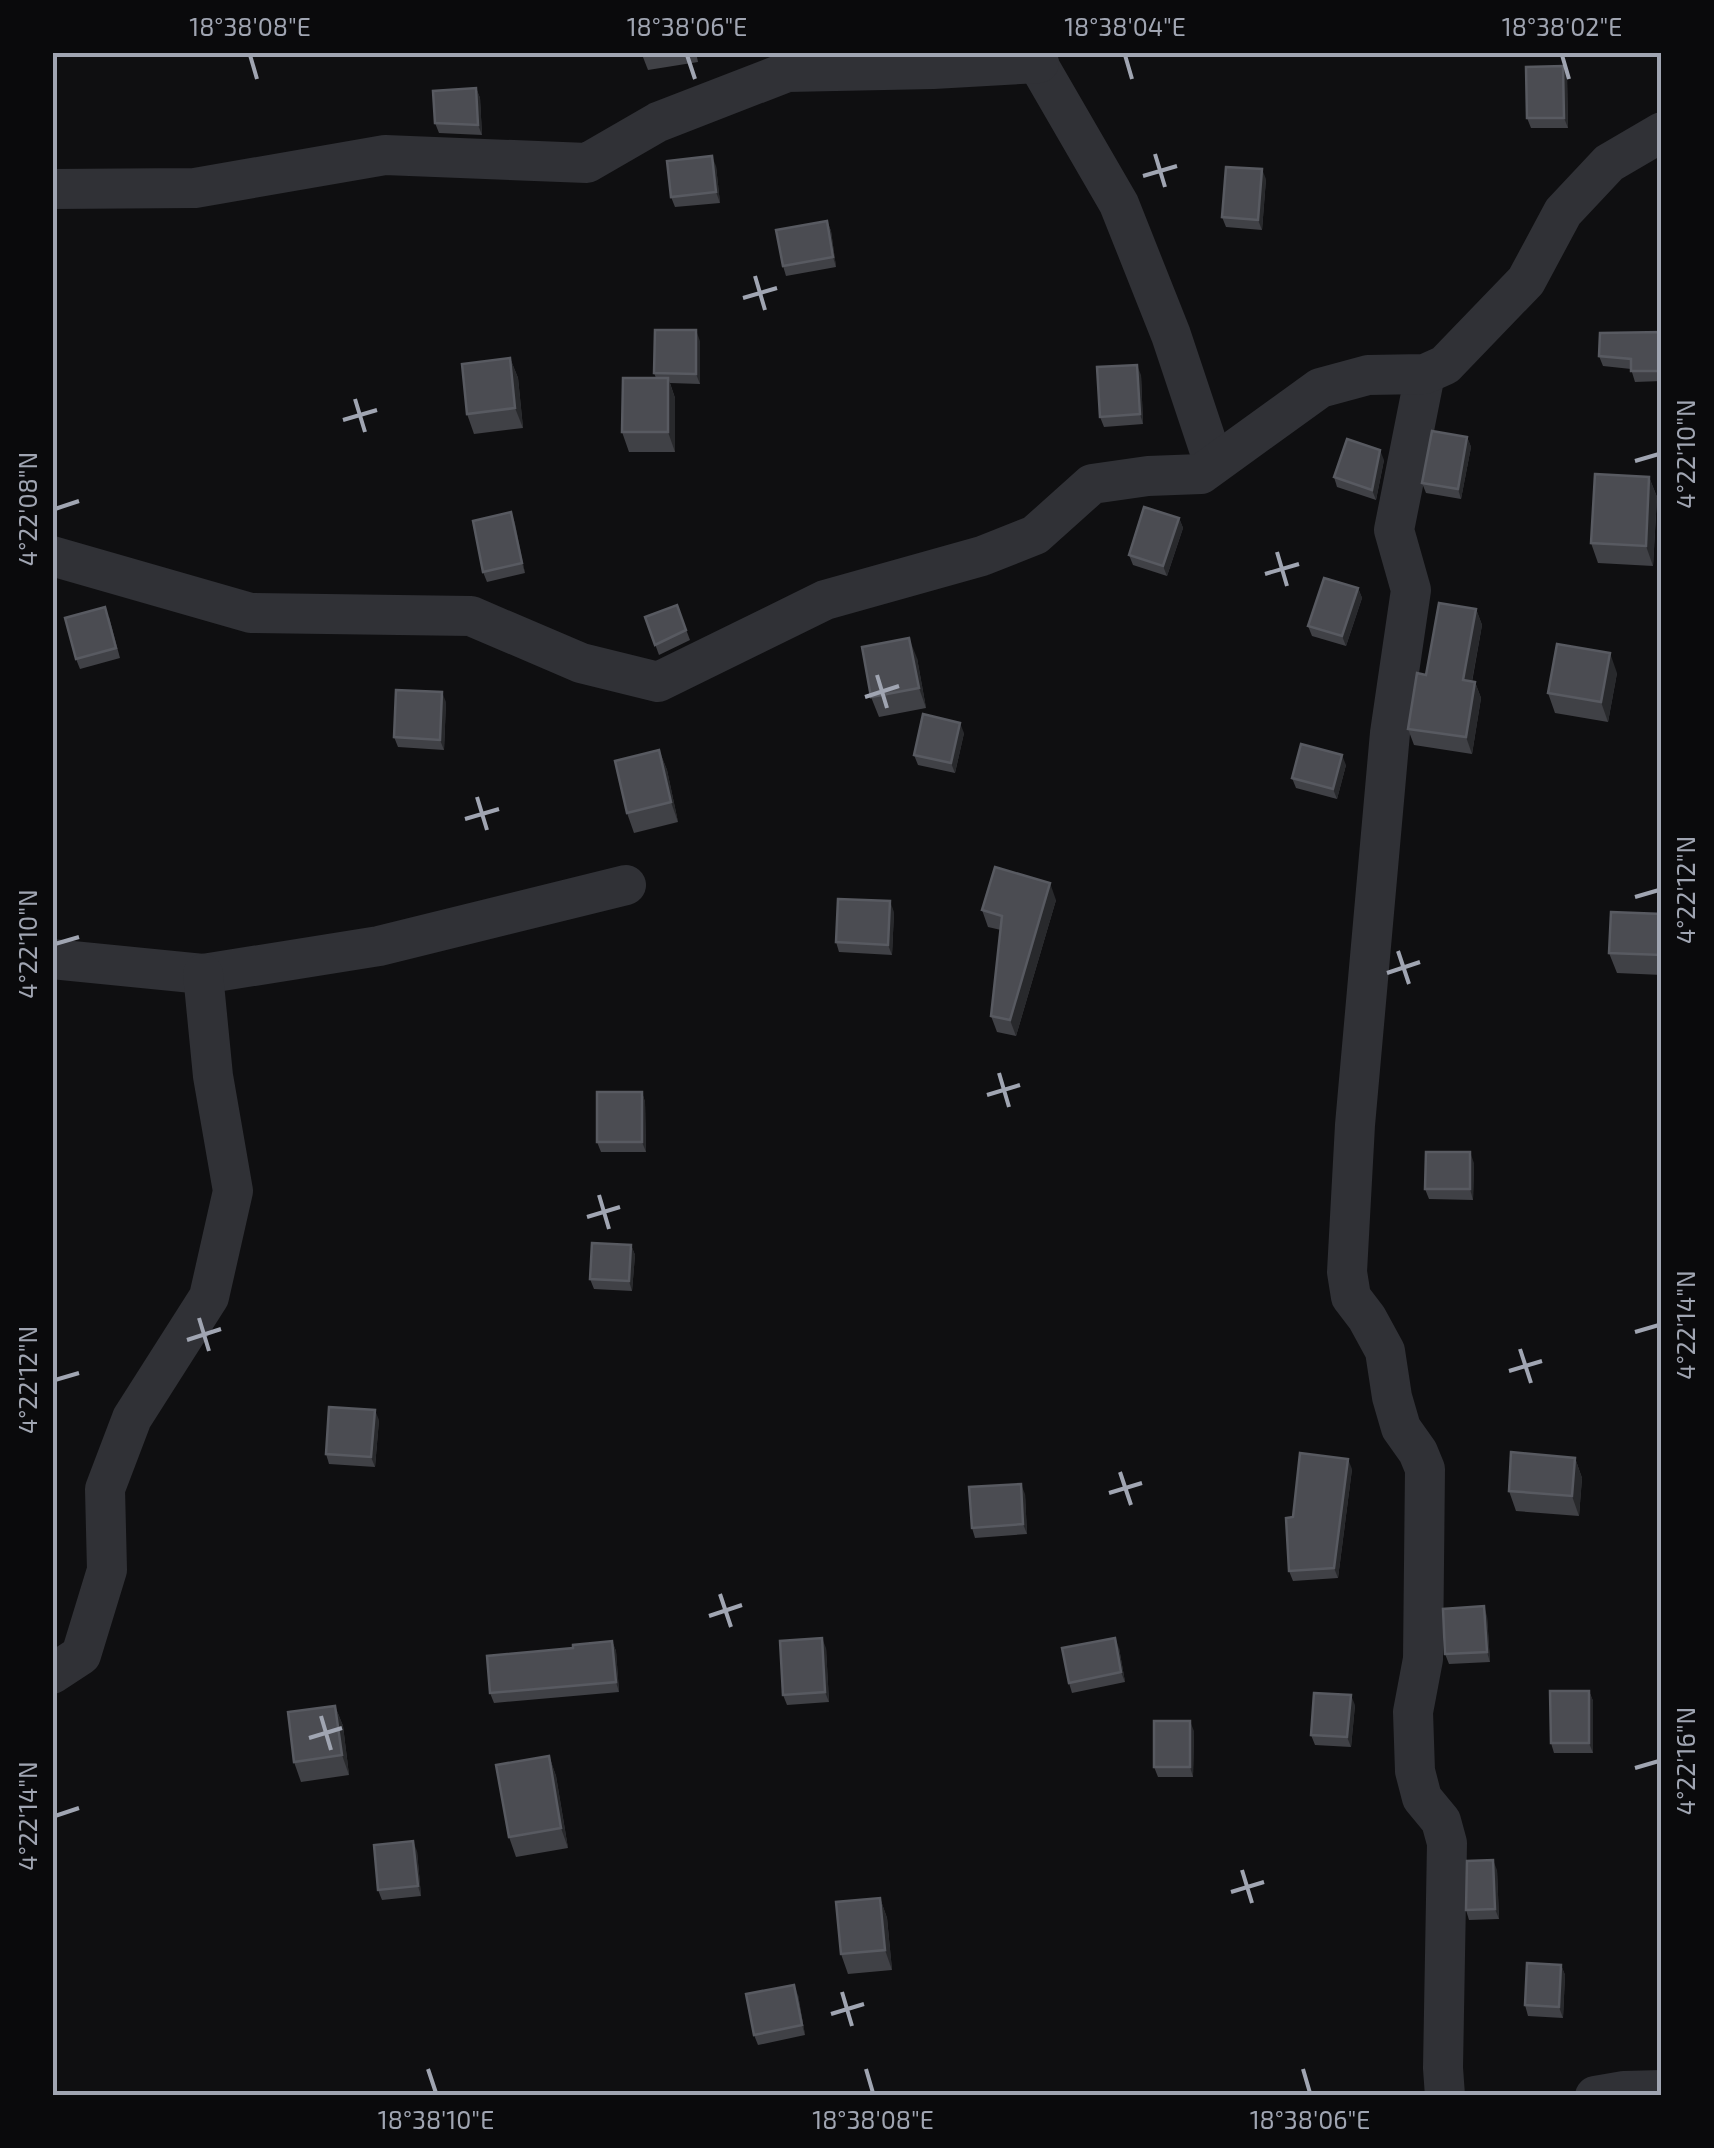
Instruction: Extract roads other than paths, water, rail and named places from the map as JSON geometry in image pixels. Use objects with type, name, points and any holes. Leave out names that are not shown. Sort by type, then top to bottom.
[{"type":"street","points":[[52,189],[195,188],[385,155],[587,163],[658,122],[787,72],[933,69],[1035,58],[1119,204],[1214,464]]},
{"type":"street","points":[[52,556],[251,613],[472,616],[581,663],[658,682],[825,600],[982,556],[1035,534],[1092,484],[1201,474],[1320,388],[1368,374],[1425,374],[1445,365],[1526,281],[1564,212],[1609,163],[1662,132]]},
{"type":"street","points":[[1425,374],[1394,530],[1412,590],[1390,733],[1354,1125],[1347,1272],[1351,1296],[1385,1350],[1401,1428],[1425,1469],[1424,1660],[1414,1712],[1415,1771],[1422,1798],[1440,1821],[1448,1844],[1445,2096]]},
{"type":"street","points":[[52,960],[203,974],[379,946],[626,885]]},
{"type":"street","points":[[52,1674],[82,1655],[106,1570],[105,1489],[132,1418],[209,1297],[233,1191],[213,1076],[203,974]]},
{"type":"street","points":[[1596,2096],[1662,2090]]}]
